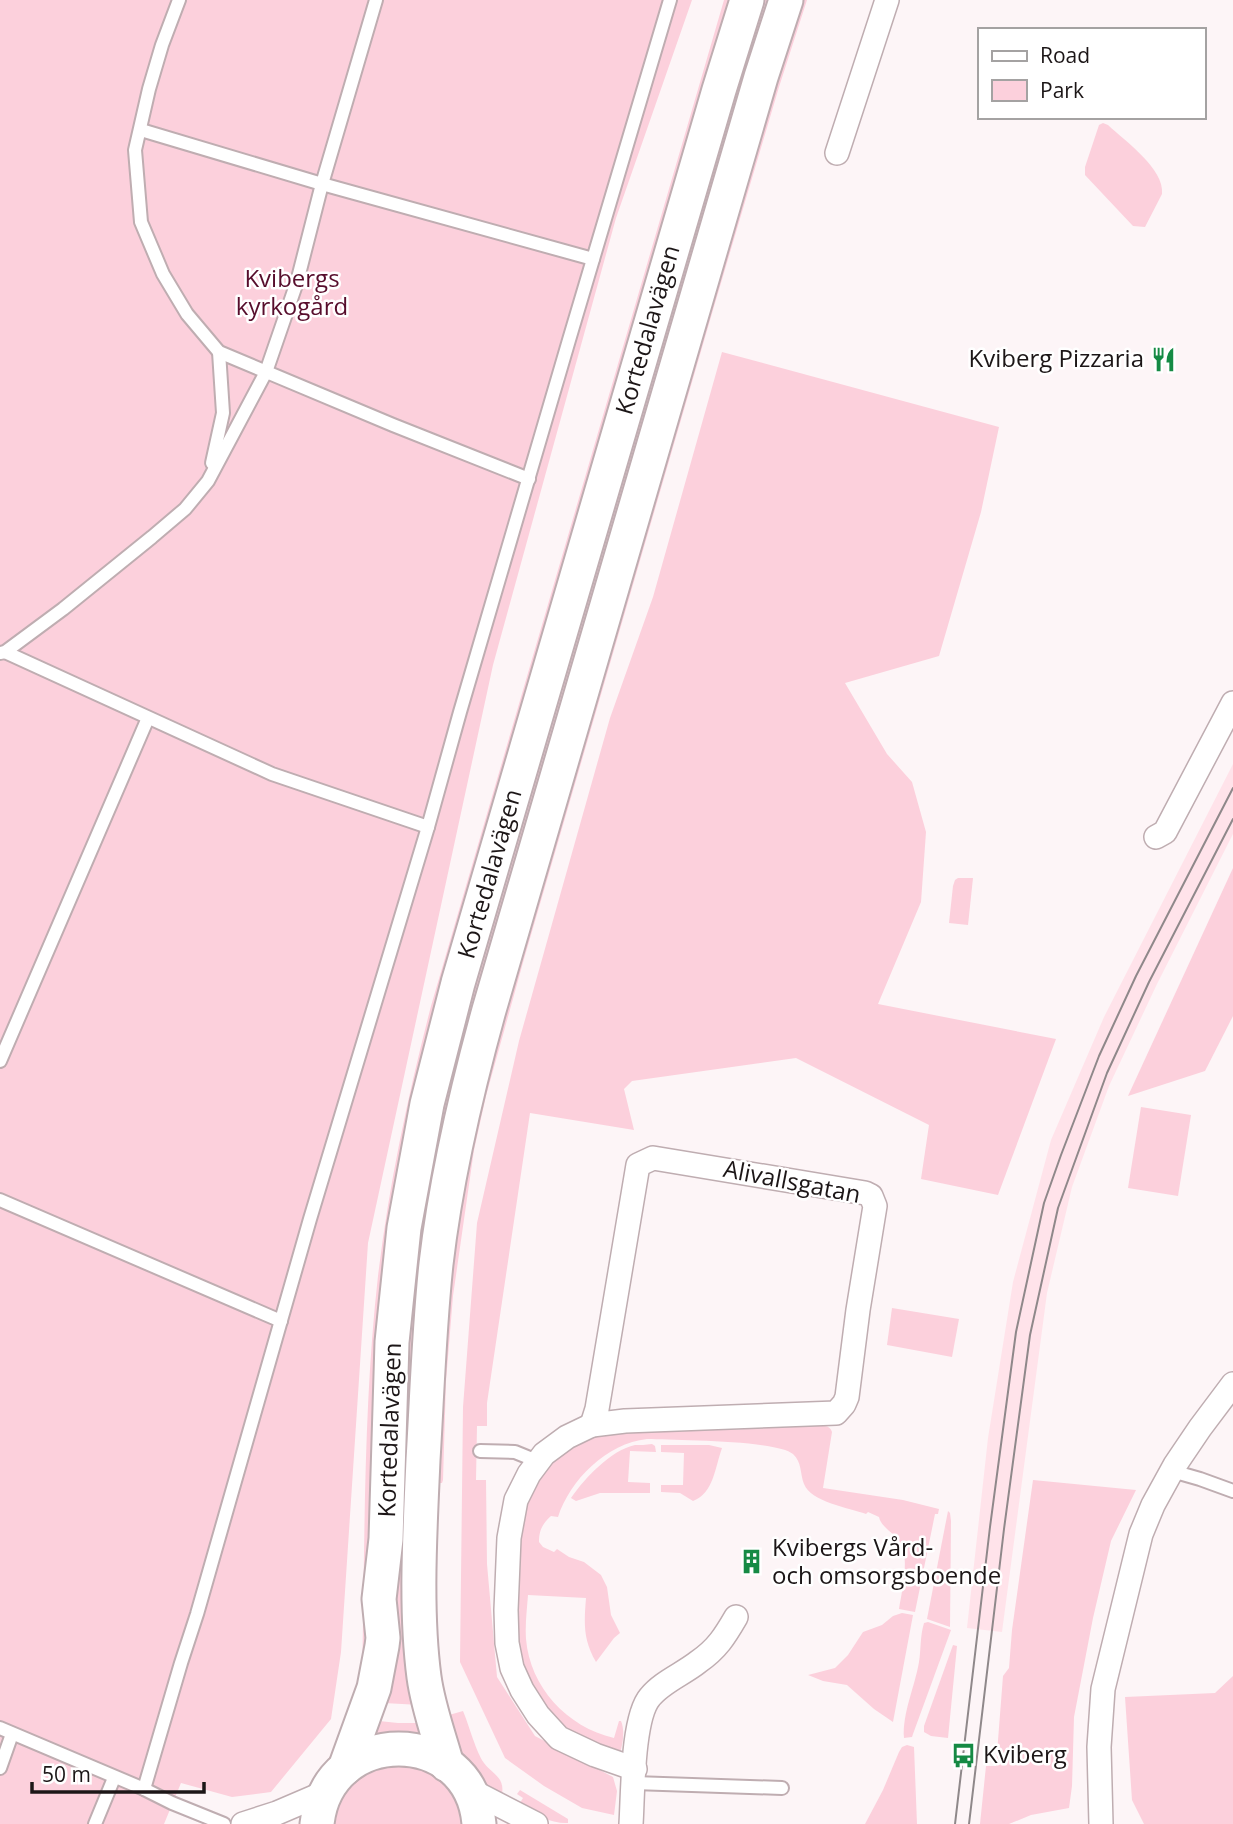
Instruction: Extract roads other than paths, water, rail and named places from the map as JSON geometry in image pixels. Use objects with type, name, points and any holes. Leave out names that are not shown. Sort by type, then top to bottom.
[{"type":"main road","name":"Kortedalavägen","points":[[317,1824],[320,1806],[335,1780],[374,1688],[382,1646],[379,1599],[386,1539],[392,1342],[404,1228],[429,1094],[497,849],[747,0]]},
{"type":"main road","name":"Kortedalavägen","points":[[479,1824],[476,1808],[457,1777],[425,1681],[421,1644],[422,1489],[430,1334],[436,1262],[455,1146],[496,983],[761,77],[786,0]]},
{"type":"main road","points":[[335,1780],[363,1756],[395,1748],[417,1751],[438,1759],[457,1777]]},
{"type":"street","points":[[837,153],[887,0]]},
{"type":"street","points":[[1156,837],[1166,832],[1233,703]]},
{"type":"street","name":"Alivallsgatan","points":[[592,1425],[597,1409],[638,1165],[653,1158],[871,1196],[875,1206],[847,1397],[836,1413],[625,1421],[592,1425],[552,1447],[537,1461],[519,1492],[510,1522],[506,1611],[507,1643],[512,1668],[527,1700],[559,1738],[634,1776]]},
{"type":"street","points":[[1101,1824],[1098,1747],[1103,1689],[1141,1534],[1153,1504],[1172,1471],[1233,1384]]},
{"type":"street","points":[[631,1824],[636,1740],[640,1718],[648,1698],[723,1641],[736,1617]]},
{"type":"street","points":[[457,1777],[536,1824]]},
{"type":"street","points":[[243,1824],[277,1813],[335,1780]]},
{"type":"lane","points":[[179,0],[155,67],[135,150],[141,222],[163,274],[187,314],[219,352],[529,479]]},
{"type":"lane","points":[[2,652],[63,610],[160,530],[185,509],[208,481],[266,372],[297,282],[322,184],[376,0]]},
{"type":"lane","points":[[144,1790],[670,0]]},
{"type":"lane","points":[[141,130],[593,260]]},
{"type":"lane","points":[[208,481],[223,413],[219,352]]},
{"type":"lane","points":[[2,652],[272,774],[428,827]]},
{"type":"lane","points":[[0,1060],[148,718]]},
{"type":"lane","points":[[0,1200],[281,1321]]},
{"type":"lane","points":[[480,1451],[515,1452],[537,1461]]},
{"type":"lane","points":[[1172,1471],[1233,1491]]},
{"type":"lane","points":[[0,1768],[6,1731],[224,1824]]},
{"type":"lane","name":"Alivallsgatan","points":[[634,1776],[782,1788]]},
{"type":"lane","points":[[95,1824],[114,1778]]},
{"type":"tram line","points":[[955,1824],[1016,1332],[1044,1203],[1099,1056],[1136,976],[1233,788]]},
{"type":"tram line","points":[[969,1824],[1030,1335],[1058,1208],[1107,1073],[1149,982],[1233,819]]},
{"type":"place","name":"Kviberg Pizzaria","points":[[1164,359]]},
{"type":"place","name":"Kvibergs Vård- och omsorgsboende","points":[[752,1562]]},
{"type":"place","name":"Kviberg","points":[[963,1755]]},
{"type":"park label","name":"Kvibergs kyrkogård","points":[[292,293]]}]
